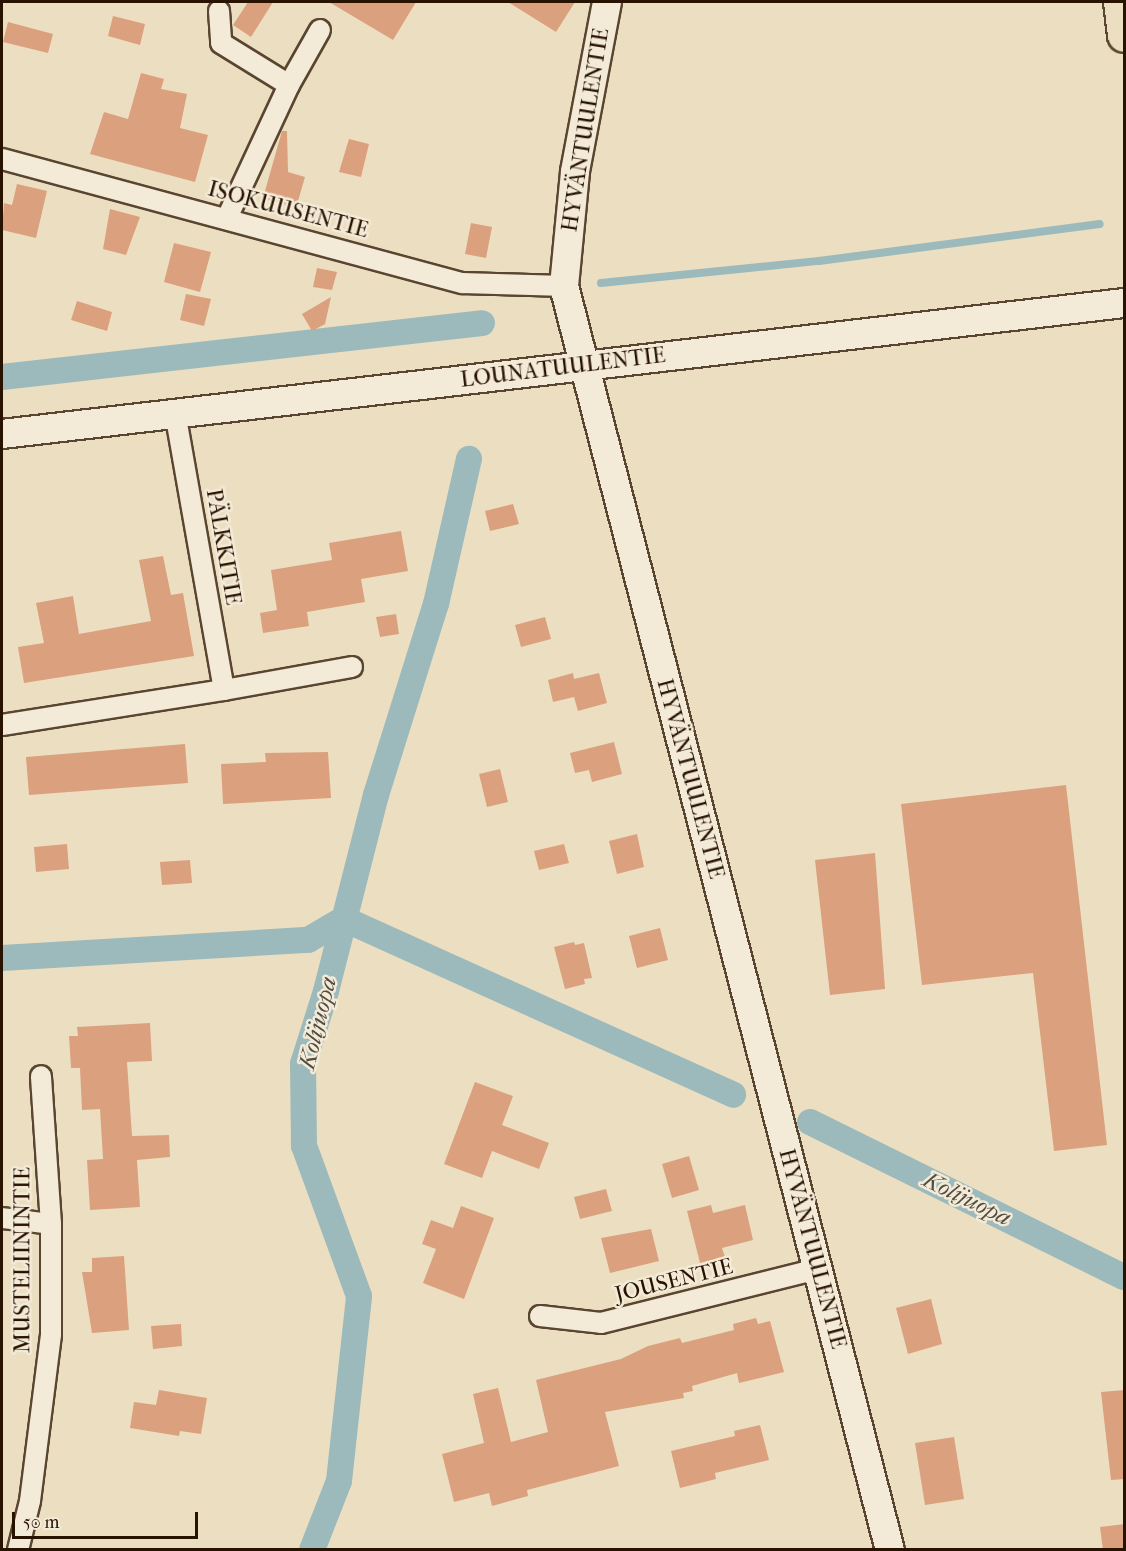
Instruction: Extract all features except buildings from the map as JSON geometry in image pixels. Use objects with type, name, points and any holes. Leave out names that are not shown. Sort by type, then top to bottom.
[{"type":"main road","points":[[1120,2],[1125,36]]},
{"type":"street","name":"HYVÄNTUULENTIE","points":[[607,2],[575,172],[564,286],[890,1550]]},
{"type":"street","points":[[219,11],[221,44],[289,85]]},
{"type":"street","points":[[227,218],[289,85],[320,30]]},
{"type":"street","name":"ISOKUUSENTIE","points":[[2,159],[463,283],[564,286]]},
{"type":"street","name":"LOUNATUULENTIE","points":[[2,434],[175,412],[1125,303]]},
{"type":"street","name":"PÄLKKITIE","points":[[175,412],[225,690]]},
{"type":"street","points":[[2,725],[225,690],[352,667]]},
{"type":"street","name":"MUSTELIININTIE","points":[[18,1550],[30,1501],[51,1334],[51,1224],[41,1076]]},
{"type":"street","points":[[2,1218],[51,1224]]},
{"type":"street","name":"JOUSENTIE","points":[[540,1316],[601,1323],[817,1269]]},
{"type":"waterway","points":[[601,283],[819,261],[1100,224]]},
{"type":"waterway","points":[[2,377],[482,323]]},
{"type":"waterway","name":"Kolijuopa","points":[[312,1550],[339,1481],[359,1296],[304,1146],[303,1064],[326,991],[376,795],[436,604],[469,459]]},
{"type":"waterway","points":[[2,958],[308,940],[344,919],[733,1095]]},
{"type":"waterway","name":"Kolijuopa","points":[[810,1122],[1124,1277]]}]
